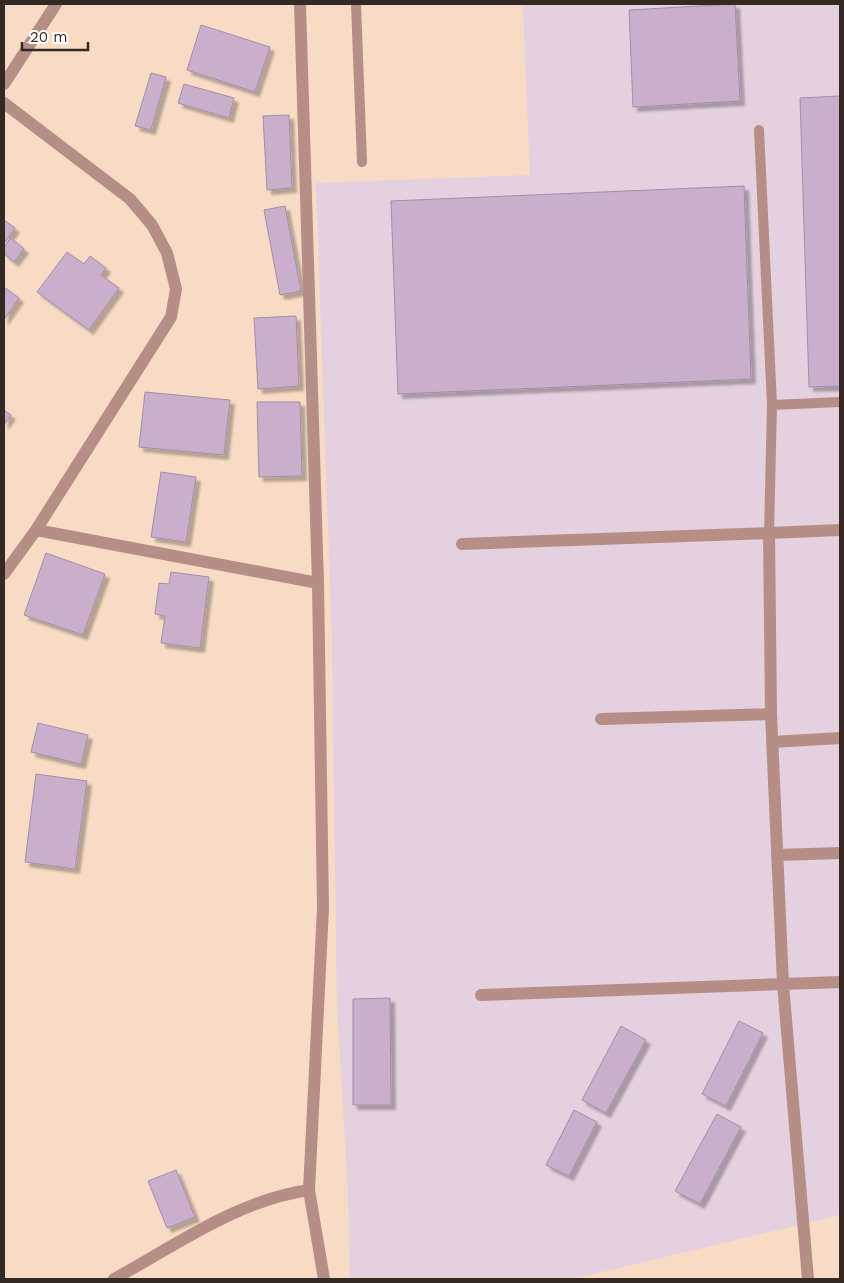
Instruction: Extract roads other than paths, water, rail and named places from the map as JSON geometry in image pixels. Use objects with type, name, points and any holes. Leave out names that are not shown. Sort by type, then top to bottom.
[{"type":"street","points":[[4,84],[56,4]]},
{"type":"street","points":[[300,4],[318,583],[323,908],[309,1190],[324,1279]]},
{"type":"street","points":[[4,103],[130,199],[152,225],[167,253],[176,289],[171,317],[36,530],[4,574]]},
{"type":"street","points":[[36,530],[318,583]]},
{"type":"street","points":[[462,544],[840,530]]},
{"type":"street","points":[[769,533],[771,714],[783,984],[808,1279]]},
{"type":"street","points":[[601,720],[771,714]]},
{"type":"street","points":[[772,742],[840,738]]},
{"type":"street","points":[[777,855],[840,853]]},
{"type":"street","points":[[481,995],[840,982]]},
{"type":"street","points":[[114,1279],[255,1203],[281,1194],[309,1190]]},
{"type":"lane","points":[[356,4],[362,162]]},
{"type":"lane","points":[[759,130],[772,406],[769,533]]},
{"type":"lane","points":[[772,406],[840,402]]}]
